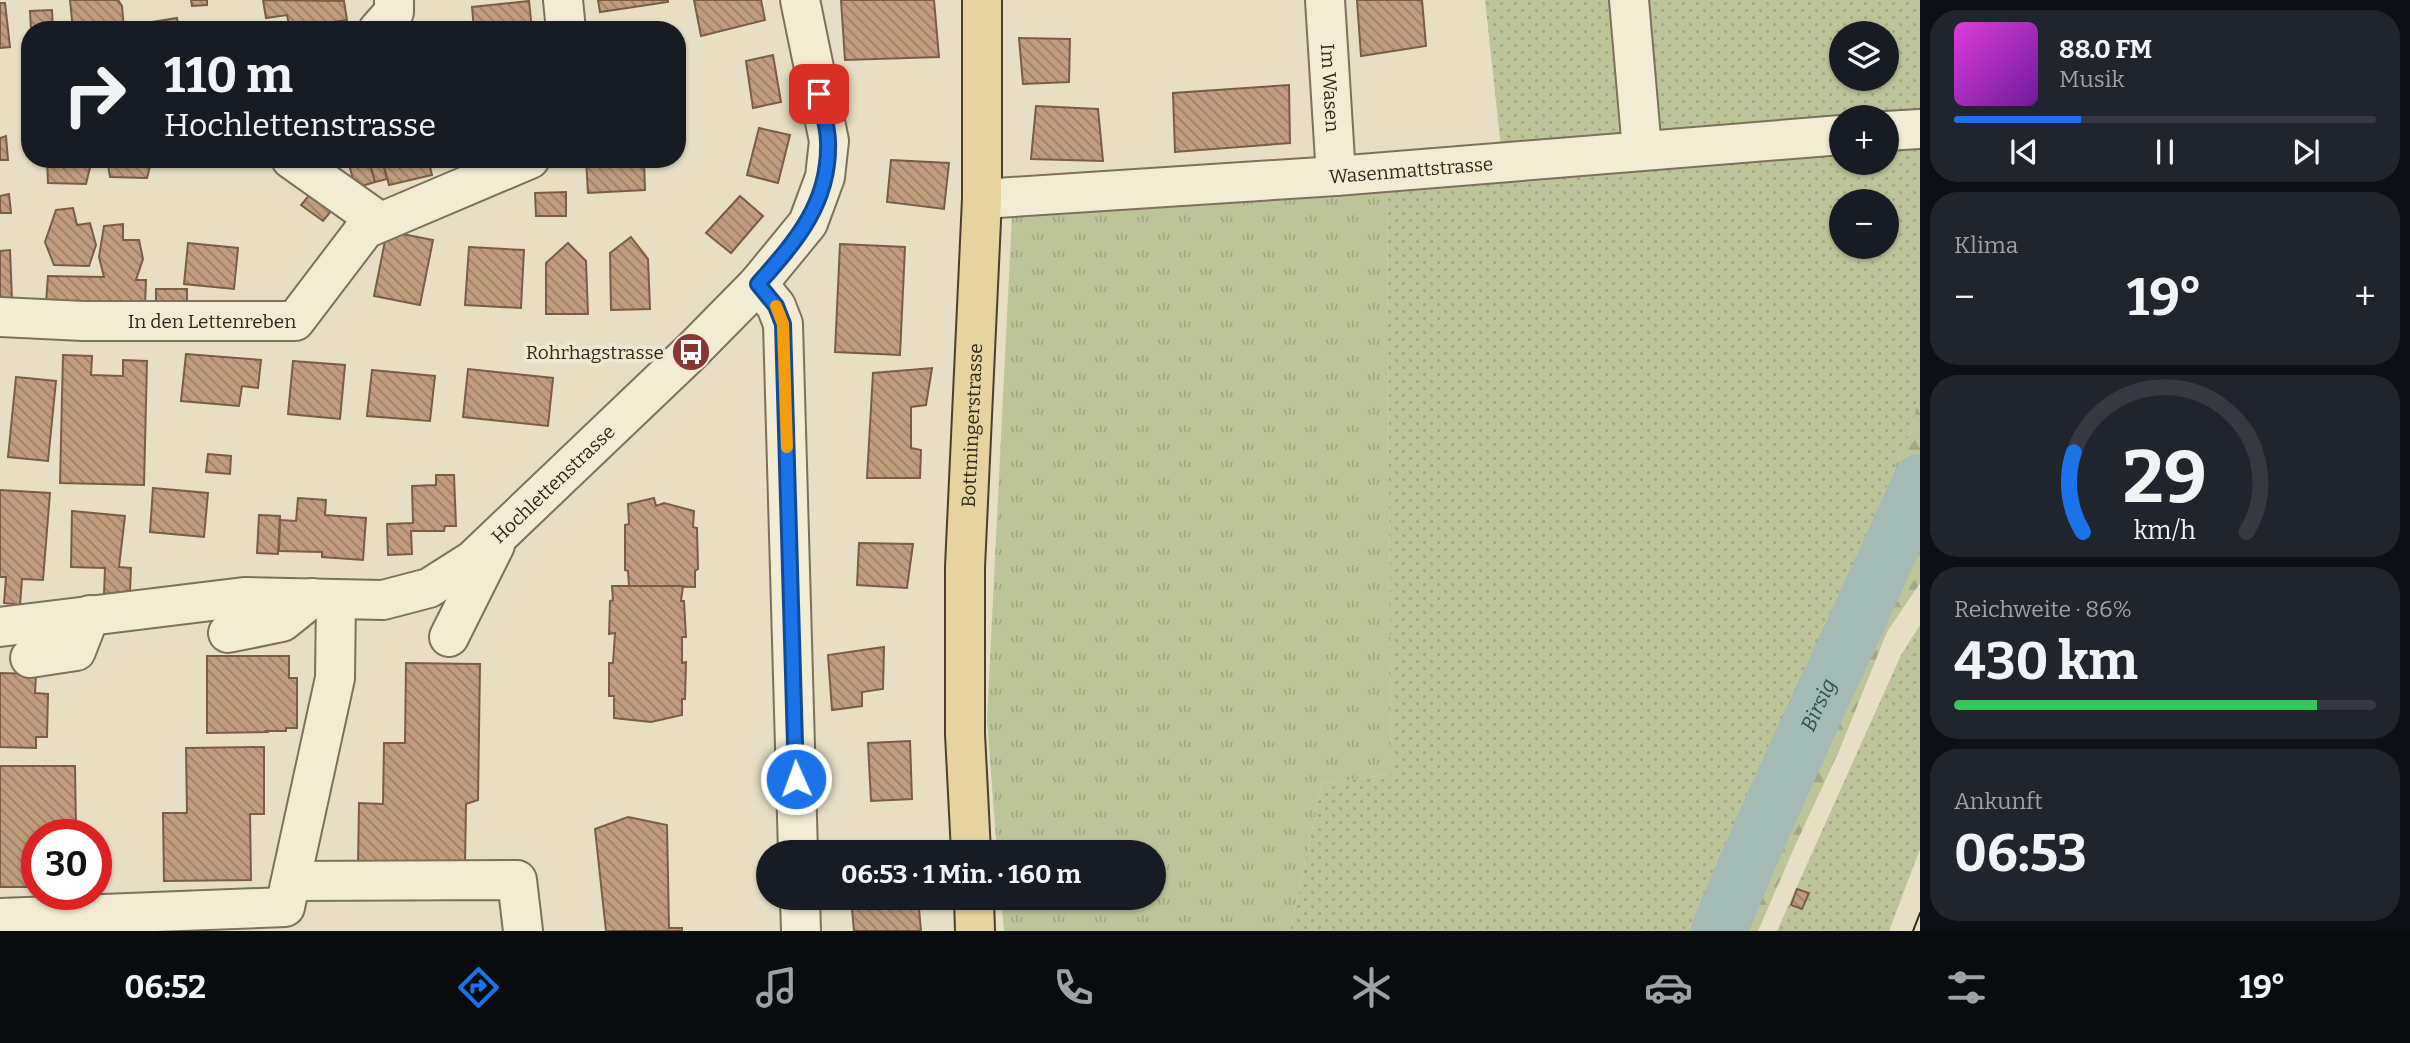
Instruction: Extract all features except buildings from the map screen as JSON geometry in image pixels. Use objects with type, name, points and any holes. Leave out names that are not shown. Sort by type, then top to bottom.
[{"type":"main road","name":"Bottmingerstrasse","points":[[970,840],[965,734],[965,567],[982,199],[982,0]]},
{"type":"main road","points":[[974,910],[975,931]]},
{"type":"street","points":[[386,21],[394,12],[394,0]]},
{"type":"street","points":[[563,0],[565,21]]},
{"type":"street","name":"Hochlettenstrasse","points":[[0,627],[244,597],[383,600],[429,588],[473,560],[664,378],[758,284],[808,223],[825,177],[828,141],[800,0]]},
{"type":"street","name":"Im Wasen","points":[[1325,0],[1336,176]]},
{"type":"street","points":[[1629,0],[1642,150]]},
{"type":"street","points":[[1899,130],[1920,129]]},
{"type":"street","name":"Wasenmattstrasse","points":[[982,199],[1336,176],[1829,136]]},
{"type":"street","points":[[290,168],[380,222]]},
{"type":"street","name":"In den Lettenreben","points":[[0,317],[83,321],[295,321],[365,229],[509,168]]},
{"type":"street","points":[[758,284],[776,306],[783,324],[798,840]]},
{"type":"street","points":[[449,637],[503,531]]},
{"type":"street","points":[[0,918],[285,907],[335,678],[324,599],[282,622],[228,633]]},
{"type":"street","points":[[30,658],[76,651],[90,615]]},
{"type":"street","points":[[292,881],[517,880],[523,931]]},
{"type":"street","points":[[800,910],[801,931]]},
{"type":"green space","points":[[1485,0],[1617,0],[1630,139],[1501,148]]},
{"type":"green space","points":[[1643,0],[1920,0],[1920,391],[1911,430],[1698,931],[1290,931],[1322,784],[1391,774],[1387,183],[1656,159]]},
{"type":"green space","points":[[1387,183],[1391,774],[1322,784],[1290,931],[1004,931],[1002,910],[1166,910],[1166,840],[996,840],[987,720],[1012,215]]},
{"type":"green space","points":[[1920,390],[1920,583],[1887,632],[1839,751],[1758,931],[1698,931],[1911,430]]},
{"type":"green space","points":[[1920,625],[1920,849],[1889,931],[1777,931],[1901,655]]},
{"type":"waterway","name":"Birsig","points":[[1719,931],[1767,818],[1920,482]]},
{"type":"tram line","points":[[1913,931],[1920,913]]},
{"type":"slow traffic","points":[[776,306],[783,324],[787,447]]},
{"type":"place","name":"Rohrhagstrasse","points":[[691,352]]},
{"type":"route","points":[[796,779],[783,324],[776,306],[758,284],[808,223],[817,202],[825,177],[828,141],[819,94]]}]
